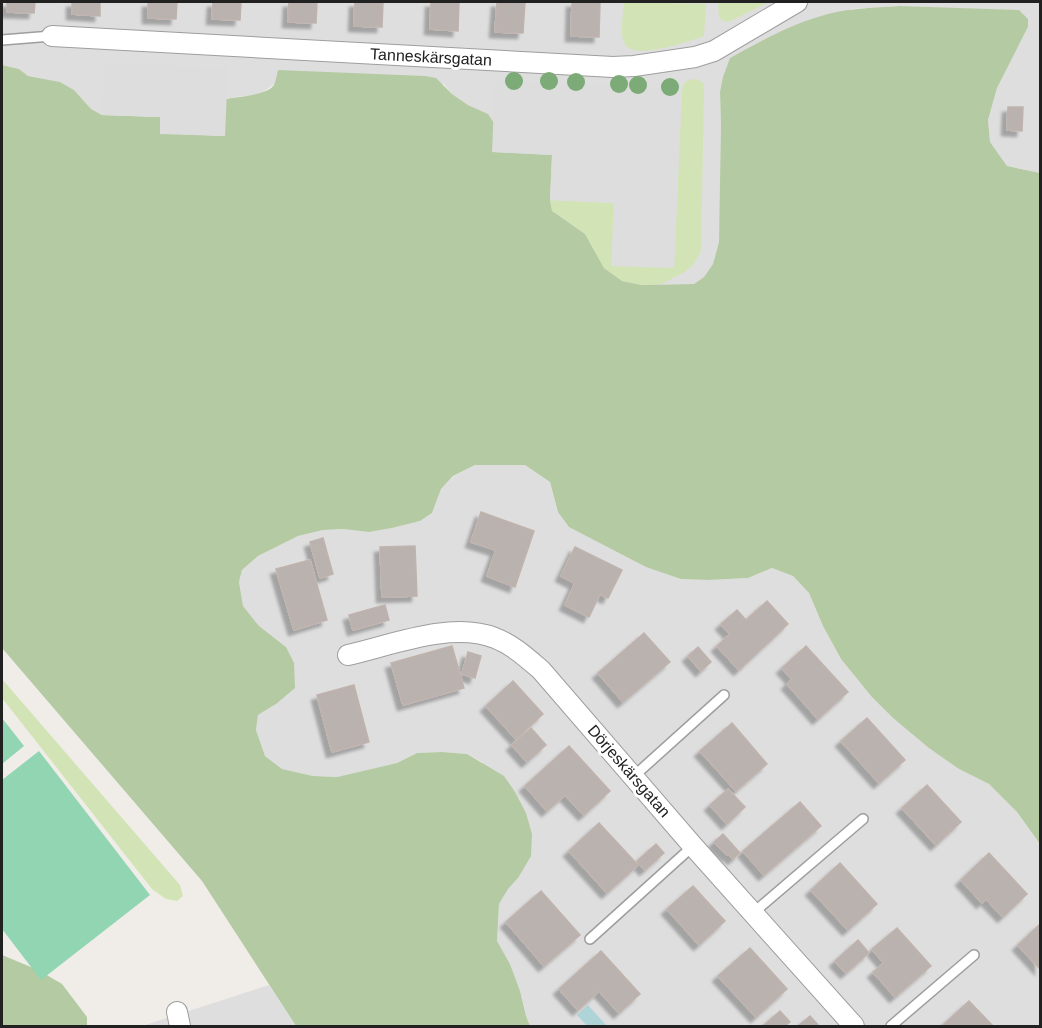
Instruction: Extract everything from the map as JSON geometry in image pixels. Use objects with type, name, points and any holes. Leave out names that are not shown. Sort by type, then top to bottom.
[{"type":"street","name":"Tanneskärsgatan","points":[[51,36],[613,67],[694,57],[714,51],[797,2]]},
{"type":"street","name":"Dörjeskärsgatan","points":[[348,655],[416,638],[471,632],[494,638],[517,650],[541,670],[693,846],[854,1026]]},
{"type":"lane","points":[[2,40],[51,36]]},
{"type":"lane","points":[[633,777],[724,695]]},
{"type":"lane","points":[[753,913],[863,819]]},
{"type":"lane","points":[[590,939],[693,846]]},
{"type":"lane","points":[[891,1026],[974,955]]},
{"type":"shaded area","points":[[2,2],[1040,2],[1040,173],[1007,166],[990,142],[988,120],[997,88],[1028,27],[1019,11],[900,6],[851,9],[720,92],[720,220],[719,242],[713,264],[704,277],[694,284],[642,285],[552,211],[550,200],[492,152],[488,114],[468,105],[452,94],[444,84],[274,84],[260,94],[102,115],[91,109],[74,90],[60,82],[28,76],[19,69],[2,65]]},
{"type":"shaded area","points":[[104,63],[228,68],[225,136],[160,134],[160,117],[102,115]]},
{"type":"shaded area","points":[[495,81],[682,89],[674,268],[611,266],[614,203],[550,200],[552,155],[492,152]]},
{"type":"shaded area","points":[[475,465],[525,465],[550,482],[558,512],[664,572],[681,579],[748,578],[772,568],[793,576],[809,593],[841,659],[871,696],[893,718],[959,769],[989,784],[1017,812],[1040,844],[1040,1026],[530,1026],[510,964],[497,941],[499,904],[518,878],[482,762],[467,754],[442,752],[417,753],[397,763],[337,777],[313,776],[282,769],[265,756],[256,730],[258,715],[276,704],[286,647],[259,626],[243,606],[239,582],[242,570],[258,556],[298,536],[323,530],[343,529],[369,532],[420,521],[432,513],[441,489],[454,476]]},
{"type":"shaded area","points":[[269,985],[296,1026],[142,1026]]},
{"type":"green space","points":[[624,2],[706,4],[704,36],[662,48],[638,51],[629,48],[624,43],[622,35]]},
{"type":"green space","points":[[718,2],[769,2],[726,22],[719,18]]},
{"type":"green space","points":[[900,6],[1019,10],[1028,19],[1028,27],[997,88],[988,120],[990,142],[1007,166],[1040,173],[1040,844],[1017,812],[989,784],[959,769],[929,748],[871,696],[841,659],[809,593],[793,576],[772,568],[748,578],[681,579],[646,567],[569,527],[558,512],[550,482],[525,465],[475,465],[453,476],[441,489],[432,513],[420,521],[369,532],[343,529],[323,530],[298,536],[258,556],[242,570],[239,582],[243,606],[259,626],[286,647],[294,663],[295,688],[258,715],[256,730],[265,756],[282,769],[313,776],[337,777],[397,763],[417,753],[467,754],[504,776],[515,792],[526,813],[532,834],[531,856],[499,904],[497,941],[510,964],[530,1026],[296,1026],[202,881],[2,648],[2,65],[19,69],[28,76],[60,82],[74,90],[91,109],[102,115],[160,117],[160,133],[224,136],[226,99],[270,89],[275,83],[278,70],[436,78],[452,94],[468,105],[488,114],[494,123],[493,152],[552,155],[550,200],[552,211],[585,234],[604,268],[622,281],[642,285],[694,284],[704,277],[713,264],[719,242],[720,92],[730,58],[784,30],[818,17],[848,10]]},
{"type":"green space","points":[[693,79],[704,84],[701,251],[694,264],[685,272],[661,284],[642,285],[622,281],[604,268],[585,234],[552,211],[550,200],[614,203],[674,268],[682,89],[685,82]]},
{"type":"green space","points":[[2,679],[180,885],[183,896],[177,901],[166,899],[152,889],[2,698]]},
{"type":"green space","points":[[2,718],[24,746],[2,764]]},
{"type":"green space","points":[[39,751],[150,895],[41,980],[2,929],[2,780]]},
{"type":"green space","points":[[2,955],[38,970],[62,984],[87,1017],[87,1026],[2,1026]]},
{"type":"water","points":[[588,1005],[607,1026],[587,1026],[577,1015]]},
{"type":"building","points":[[7,2],[35,2],[34,13],[7,12]]},
{"type":"building","points":[[72,2],[100,2],[100,16],[72,14]]},
{"type":"building","points":[[148,2],[177,2],[176,19],[148,18]]},
{"type":"building","points":[[213,2],[241,2],[240,20],[212,19]]},
{"type":"building","points":[[289,2],[317,2],[316,23],[288,22]]},
{"type":"building","points":[[355,2],[383,2],[382,27],[354,26]]},
{"type":"building","points":[[431,2],[459,2],[458,31],[430,29]]},
{"type":"building","points":[[497,2],[525,2],[523,33],[495,32]]},
{"type":"building","points":[[572,2],[600,2],[599,37],[571,36]]},
{"type":"building","points":[[1008,107],[1023,107],[1022,131],[1007,130]]},
{"type":"building","points":[[481,512],[534,531],[515,587],[487,576],[496,550],[471,542]]},
{"type":"building","points":[[323,538],[333,574],[320,578],[310,542]]},
{"type":"building","points":[[415,546],[417,596],[382,597],[380,547]]},
{"type":"building","points":[[575,547],[622,570],[608,598],[600,594],[589,617],[565,605],[575,583],[561,576]]},
{"type":"building","points":[[310,560],[327,620],[294,630],[276,569]]},
{"type":"building","points":[[767,601],[788,624],[739,670],[717,646],[730,634],[721,624],[737,610],[746,620]]},
{"type":"building","points":[[385,605],[389,620],[353,630],[349,615]]},
{"type":"building","points":[[644,633],[670,662],[623,702],[598,673]]},
{"type":"building","points":[[452,646],[464,688],[403,705],[391,663]]},
{"type":"building","points":[[806,646],[848,692],[818,719],[787,684],[792,679],[782,668]]},
{"type":"building","points":[[698,647],[711,662],[701,671],[688,656]]},
{"type":"building","points":[[468,652],[481,656],[475,678],[462,674]]},
{"type":"building","points":[[513,681],[543,714],[516,739],[486,706]]},
{"type":"building","points":[[354,685],[369,742],[332,752],[317,695]]},
{"type":"building","points":[[867,718],[905,760],[879,783],[841,741]]},
{"type":"building","points":[[732,723],[767,764],[736,791],[700,751]]},
{"type":"building","points":[[531,728],[546,745],[527,762],[512,745]]},
{"type":"building","points":[[569,746],[610,791],[584,815],[565,795],[547,811],[525,786]]},
{"type":"building","points":[[927,785],[961,822],[936,845],[902,808]]},
{"type":"building","points":[[728,789],[745,807],[727,824],[710,805]]},
{"type":"building","points":[[800,802],[821,826],[764,875],[743,851]]},
{"type":"building","points":[[599,823],[638,865],[607,893],[569,851]]},
{"type":"building","points":[[723,834],[740,853],[733,859],[714,842]]},
{"type":"building","points":[[656,844],[664,853],[645,870],[637,861]]},
{"type":"building","points":[[989,853],[1027,894],[1003,917],[986,899],[982,903],[961,880]]},
{"type":"building","points":[[840,863],[877,904],[848,930],[811,890]]},
{"type":"building","points":[[693,886],[725,921],[699,945],[667,909]]},
{"type":"building","points":[[541,891],[580,935],[544,966],[506,922]]},
{"type":"building","points":[[1040,924],[1040,969],[1018,945]]},
{"type":"building","points":[[897,928],[931,966],[895,997],[873,972],[884,963],[872,949]]},
{"type":"building","points":[[858,940],[869,953],[846,973],[835,961]]},
{"type":"building","points":[[750,948],[787,989],[756,1017],[718,976]]},
{"type":"building","points":[[601,951],[640,994],[619,1013],[599,991],[578,1010],[559,989]]},
{"type":"building","points":[[969,1001],[993,1026],[942,1026]]},
{"type":"building","points":[[780,1011],[790,1022],[785,1026],[763,1026]]},
{"type":"building","points":[[810,1016],[819,1026],[798,1026]]}]
